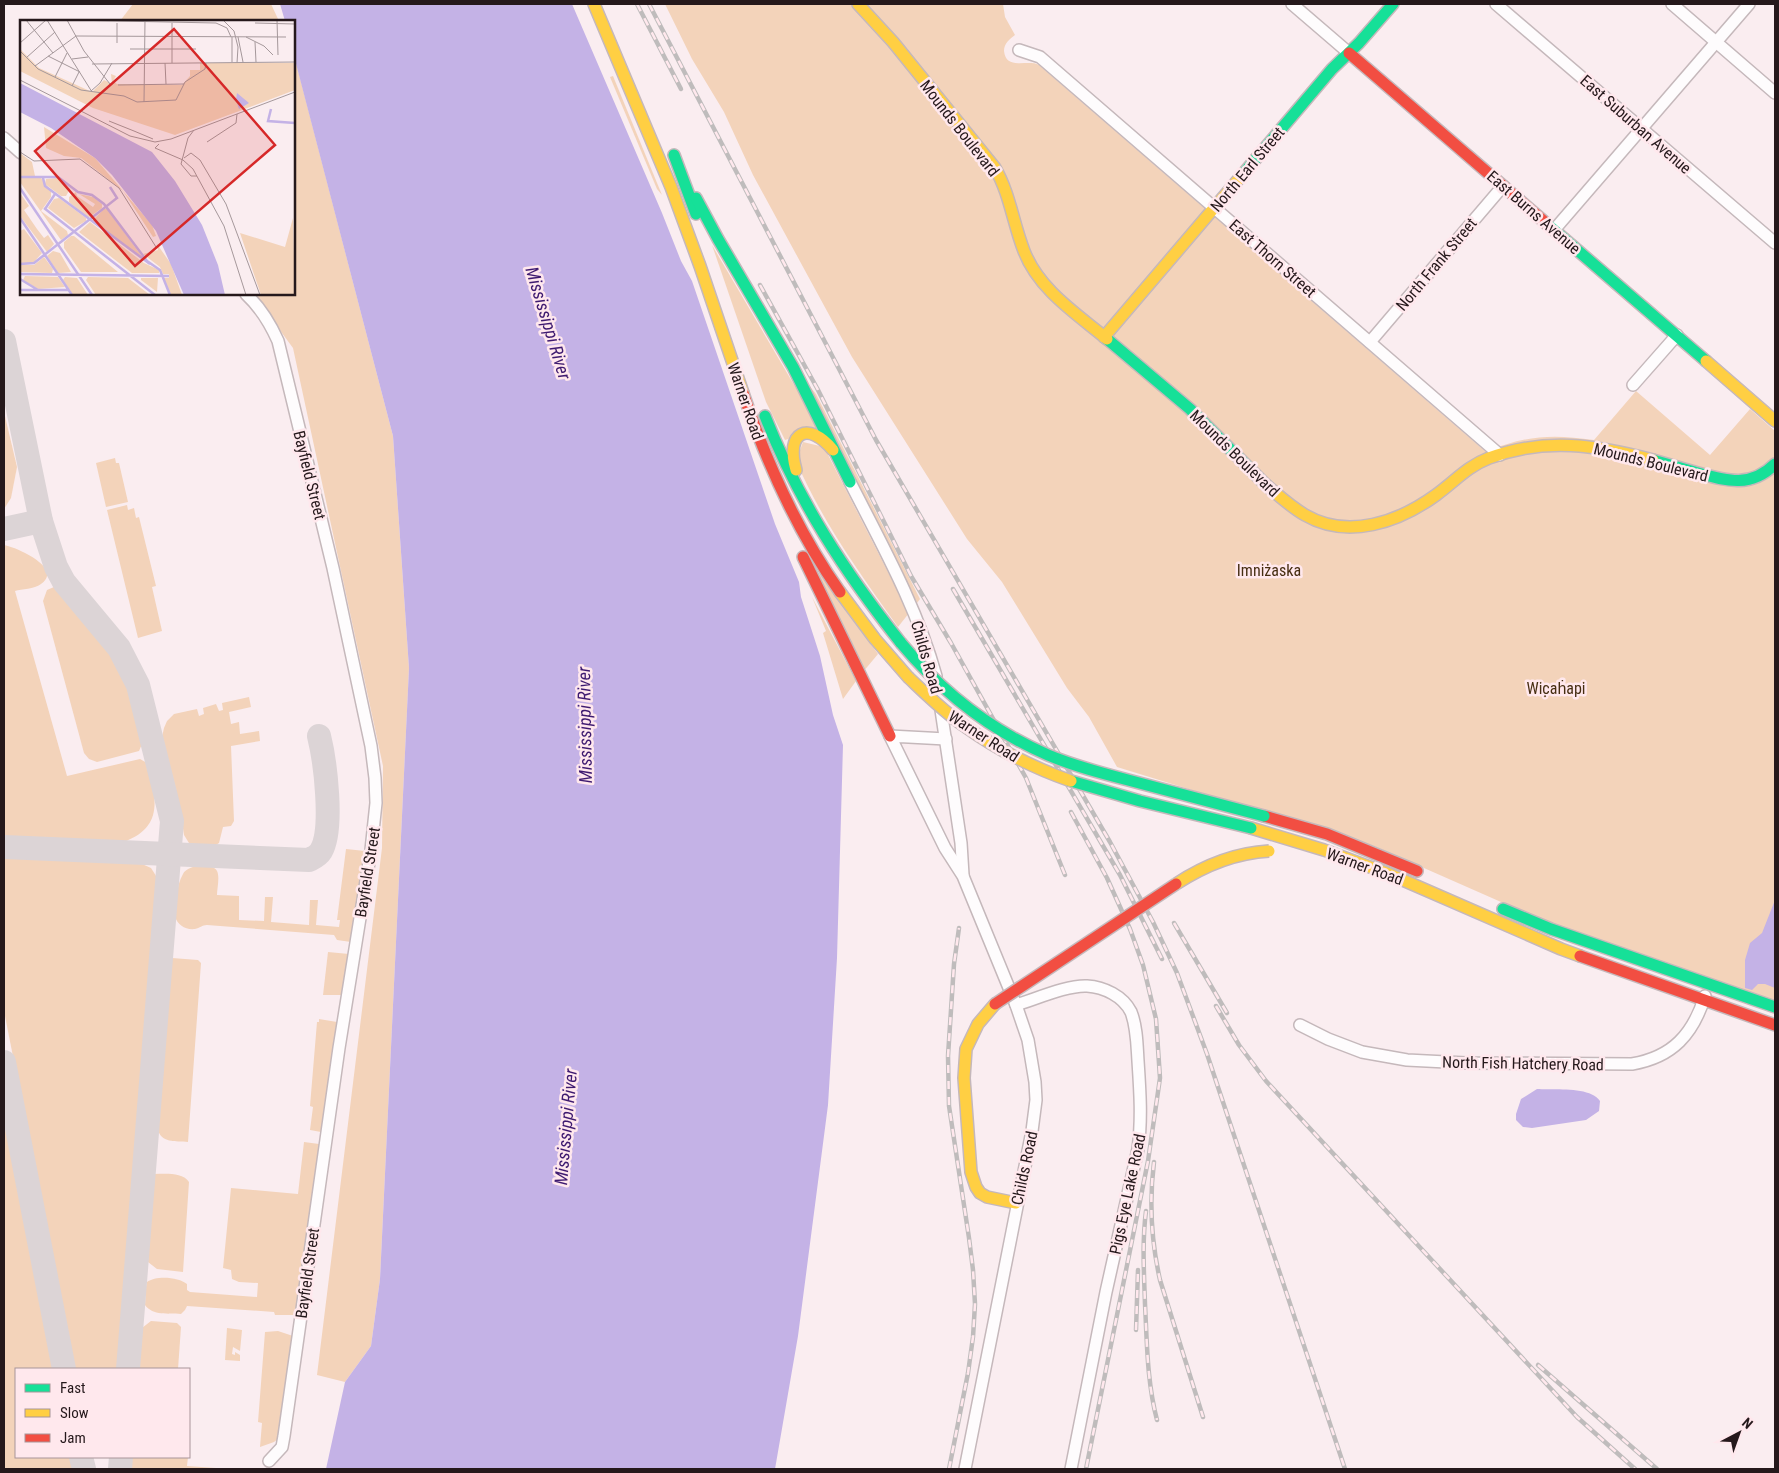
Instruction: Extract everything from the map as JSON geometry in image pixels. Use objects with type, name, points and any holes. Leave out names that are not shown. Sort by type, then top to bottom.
[{"type":"main road","name":"Warner Road","points":[[594,4],[652,137],[759,438],[791,513],[822,568],[862,623],[908,677],[930,698],[966,728],[1003,751],[1042,770],[1099,790],[1251,828],[1324,850],[1389,874],[1560,950],[1775,1025]]},
{"type":"main road","name":"Mounds Boulevard","points":[[858,4],[894,45],[994,168],[1008,196],[1022,248],[1036,274],[1058,298],[1176,396],[1274,492],[1304,515],[1343,526],[1362,526],[1389,522],[1421,506],[1480,462],[1500,454],[1541,445],[1584,446],[1640,456],[1732,481],[1748,481],[1764,474],[1775,464]]},
{"type":"main road","name":"North Earl Street","points":[[1104,337],[1332,69],[1359,43],[1393,4]]},
{"type":"main road","name":"East Burns Avenue","points":[[1348,53],[1677,335],[1775,422]]},
{"type":"main road","points":[[704,237],[671,149],[718,239],[793,367],[850,482]]},
{"type":"main road","name":"Warner Road","points":[[762,408],[785,464],[822,534],[852,579],[901,643],[925,670],[963,704],[1002,731],[1048,755],[1106,774],[1327,834],[1426,875]]},
{"type":"main road","points":[[822,534],[792,460],[790,450],[795,440],[802,435],[809,434],[824,439],[850,482]]},
{"type":"main road","points":[[759,438],[798,545],[890,736]]},
{"type":"main road","points":[[1016,1203],[987,1197],[980,1193],[971,1172],[964,1078],[966,1049],[978,1024],[995,1004],[1196,871],[1232,856],[1249,852],[1274,851]]},
{"type":"main road","points":[[1304,856],[1389,874]]},
{"type":"main road","points":[[1488,903],[1551,929],[1775,1007]]},
{"type":"street","name":"East Burns Avenue","points":[[1292,4],[1348,53]]},
{"type":"street","name":"East Suburban Avenue","points":[[1496,4],[1775,243]]},
{"type":"street","points":[[1672,4],[1775,93]]},
{"type":"street","points":[[1554,230],[1749,4]]},
{"type":"street","name":"East Thorn Street","points":[[1019,50],[1040,58],[1500,454]]},
{"type":"street","points":[[4,138],[20,152]]},
{"type":"street","name":"North Frank Street","points":[[1370,342],[1503,186]]},
{"type":"street","name":"Bayfield Street","points":[[247,295],[272,327],[278,341],[332,568],[371,746],[376,803],[372,850],[339,1048],[284,1436],[282,1447],[269,1461]]},
{"type":"street","points":[[1634,385],[1677,335]]},
{"type":"street","name":"Childs Road","points":[[850,482],[918,620],[936,677],[961,843],[963,876]]},
{"type":"street","points":[[890,736],[946,739]]},
{"type":"street","name":"Childs Road","points":[[890,736],[945,848],[963,876],[1016,1005],[1033,1062],[1036,1100],[1032,1131],[1016,1203],[965,1469]]},
{"type":"street","name":"North Fish Hatchery Road","points":[[1300,1025],[1328,1039],[1362,1052],[1407,1060],[1466,1063],[1632,1064],[1660,1057],[1671,1050],[1690,1030],[1704,999],[1708,984]]},
{"type":"street","name":"Pigs Eye Lake Road","points":[[1016,1005],[1078,986],[1102,988],[1122,1000],[1130,1012],[1137,1045],[1141,1107],[1138,1149],[1106,1292],[1071,1469]]},
{"type":"green space","points":[[133,4],[271,4],[279,20],[121,20]]},
{"type":"green space","name":"Wic̣aḣapi","points":[[665,4],[1003,4],[1005,17],[1015,35],[1004,48],[1009,61],[1039,65],[1486,452],[1514,442],[1539,437],[1594,440],[1636,391],[1710,455],[1750,409],[1775,431],[1775,1002],[1553,925],[1374,846],[1117,767],[1089,717],[1067,688],[1002,582],[967,539],[852,357],[753,175],[724,112],[692,59]]},
{"type":"green space","points":[[295,59],[393,436],[409,668],[380,1279],[371,1346],[345,1382],[317,1375],[382,848],[383,766],[293,348],[268,314],[249,295],[295,295]]},
{"type":"green space","points":[[613,76],[662,195],[657,189],[610,77]]},
{"type":"green space","points":[[712,245],[820,429],[785,440],[766,402]]},
{"type":"green space","points":[[803,378],[816,394],[920,599],[917,603]]},
{"type":"green space","points":[[4,412],[17,467],[11,498],[4,509]]},
{"type":"green space","points":[[803,442],[824,447],[909,613],[898,627],[843,547],[806,483],[796,461]]},
{"type":"green space","points":[[115,458],[116,463],[119,463],[128,502],[106,507],[96,463]]},
{"type":"green space","points":[[127,505],[128,510],[134,508],[136,518],[139,517],[156,586],[152,587],[162,631],[138,638],[107,510]]},
{"type":"green space","points":[[4,545],[36,559],[47,571],[47,578],[38,586],[15,591],[67,776],[140,759],[147,763],[153,788],[154,810],[146,828],[136,836],[123,842],[4,836]]},
{"type":"green space","points":[[812,564],[878,654],[863,672]]},
{"type":"green space","points":[[54,587],[106,649],[122,673],[132,697],[142,744],[139,751],[97,762],[89,759],[84,753],[43,601],[47,590]]},
{"type":"green space","points":[[812,597],[856,681],[843,699],[823,633],[826,631]]},
{"type":"green space","points":[[249,697],[251,707],[229,712],[231,724],[239,722],[240,734],[259,731],[260,741],[231,746],[234,821],[231,826],[223,827],[219,843],[214,846],[194,845],[189,843],[184,835],[180,809],[162,737],[164,728],[167,721],[174,714],[197,709],[199,716],[204,714],[203,708],[216,704],[219,711],[223,710],[222,703]]},
{"type":"green space","points":[[346,849],[365,851],[351,942],[337,940],[334,935],[207,925],[188,929],[180,925],[175,917],[178,889],[185,871],[194,867],[210,866],[218,874],[217,895],[239,896],[239,920],[264,921],[265,897],[273,897],[271,922],[309,925],[310,900],[318,900],[316,925],[339,927],[340,920],[337,920]]},
{"type":"green space","points":[[4,857],[142,864],[151,868],[158,879],[119,1368],[75,1368],[4,1011]]},
{"type":"green space","points":[[328,952],[349,954],[342,995],[323,995]]},
{"type":"green space","points":[[172,958],[198,960],[201,963],[188,1142],[165,1139],[159,1134],[158,1129]]},
{"type":"green space","points":[[319,1019],[337,1022],[321,1132],[310,1130],[313,1107],[310,1106],[317,1022],[319,1022]]},
{"type":"green space","points":[[4,1114],[55,1368],[15,1368],[15,1458],[72,1458],[75,1469],[4,1469]]},
{"type":"green space","points":[[304,1142],[319,1144],[296,1315],[275,1315],[274,1312],[187,1306],[181,1314],[166,1314],[148,1309],[145,1305],[147,1282],[156,1278],[179,1280],[187,1284],[187,1290],[190,1292],[257,1297],[258,1283],[239,1282],[232,1279],[231,1270],[223,1268],[231,1188],[298,1194]]},
{"type":"green space","points":[[154,1174],[178,1175],[189,1182],[183,1272],[157,1269],[148,1262]]},
{"type":"green space","points":[[151,1321],[177,1323],[181,1327],[178,1368],[139,1368],[142,1328]]},
{"type":"green space","points":[[227,1328],[242,1330],[240,1351],[233,1347],[232,1354],[235,1355],[235,1352],[240,1355],[240,1361],[225,1360]]},
{"type":"green space","points":[[278,1331],[293,1336],[279,1438],[260,1447],[262,1423],[258,1422],[265,1332]]},
{"type":"green space","points":[[132,1458],[188,1458],[187,1466],[216,1468],[216,1469],[131,1469]]},
{"type":"water","name":"Mississippi River","points":[[280,4],[572,4],[681,261],[692,281],[775,524],[799,582],[801,597],[820,656],[833,715],[843,745],[837,958],[828,1105],[798,1336],[775,1469],[326,1469],[345,1382],[371,1346],[380,1279],[409,668],[393,436],[295,60],[295,20],[285,20]]},
{"type":"water","points":[[1775,900],[1775,988],[1765,984],[1758,984],[1752,990],[1745,988],[1745,960],[1750,943],[1762,933]]},
{"type":"water","points":[[1537,1089],[1571,1090],[1588,1093],[1600,1101],[1599,1111],[1586,1120],[1532,1128],[1523,1127],[1516,1120],[1521,1099]]},
{"type":"taxiway","points":[[4,341],[41,521],[56,567],[64,582],[119,648],[138,685],[172,821],[128,1368]]},
{"type":"taxiway","points":[[4,529],[41,521]]},
{"type":"taxiway","points":[[4,847],[309,860],[317,856],[321,851],[327,827],[326,777],[319,736]]},
{"type":"taxiway","points":[[4,1062],[64,1368]]},
{"type":"taxiway","points":[[81,1458],[84,1469]]},
{"type":"taxiway","points":[[120,1469],[121,1458]]},
{"type":"railway","points":[[637,4],[681,89]]},
{"type":"railway","points":[[649,4],[876,440],[1110,842],[1153,922],[1177,973],[1207,1054],[1345,1469]]},
{"type":"railway","points":[[760,285],[817,388],[911,576],[951,643],[1026,778],[1065,875]]},
{"type":"railway","points":[[953,589],[1120,875],[1162,959]]},
{"type":"railway","points":[[1071,812],[1107,878],[1130,929],[1143,965],[1156,1019],[1160,1078],[1148,1161],[1086,1469]]},
{"type":"railway","points":[[1174,923],[1227,1013]]},
{"type":"railway","points":[[949,1469],[968,1373],[975,1304],[969,1238],[949,1106],[948,1056],[954,964],[959,928]]},
{"type":"railway","points":[[1216,1006],[1239,1045],[1266,1081],[1577,1417],[1635,1469]]},
{"type":"railway","points":[[1154,1162],[1151,1206],[1157,1265],[1203,1417]]},
{"type":"railway","points":[[1146,1211],[1144,1258],[1147,1348],[1149,1377],[1157,1420]]},
{"type":"railway","points":[[1136,1330],[1138,1270]]},
{"type":"railway","points":[[1538,1365],[1657,1469]]},
{"type":"traffic: fast","points":[[1243,174],[1332,69],[1359,43],[1393,4]]},
{"type":"traffic: fast","points":[[674,155],[696,214]]},
{"type":"traffic: fast","points":[[696,198],[793,367],[850,482]]},
{"type":"traffic: fast","points":[[1547,224],[1706,361]]},
{"type":"traffic: fast","points":[[1107,339],[1190,409],[1266,485]]},
{"type":"traffic: fast","points":[[765,416],[793,478],[824,535],[860,589],[901,643]]},
{"type":"traffic: fast","points":[[1653,460],[1729,480],[1748,480],[1757,477],[1775,464]]},
{"type":"traffic: fast","points":[[901,643],[916,661],[968,708],[1006,734],[1027,745],[1058,759],[1088,769],[1264,816]]},
{"type":"traffic: fast","points":[[1071,781],[1140,801],[1251,828]]},
{"type":"traffic: fast","points":[[1503,909],[1551,929],[1775,1007]]},
{"type":"traffic: slow","points":[[594,4],[671,187],[743,393]]},
{"type":"traffic: slow","points":[[858,4],[893,42],[995,168],[1008,198],[1024,251],[1039,278],[1060,300],[1107,339]]},
{"type":"traffic: slow","points":[[1104,337],[1243,174]]},
{"type":"traffic: slow","points":[[1706,361],[1775,421]]},
{"type":"traffic: slow","points":[[796,470],[793,457],[794,447],[796,439],[801,434],[815,435],[833,450]]},
{"type":"traffic: slow","points":[[1266,485],[1305,515],[1321,522],[1338,526],[1356,527],[1390,520],[1406,513],[1422,505],[1474,465],[1510,451],[1551,445],[1591,447],[1653,460]]},
{"type":"traffic: slow","points":[[840,592],[875,639],[908,677]]},
{"type":"traffic: slow","points":[[908,677],[943,710],[978,735],[1017,758],[1071,781]]},
{"type":"traffic: slow","points":[[1251,828],[1324,850],[1389,874],[1580,956]]},
{"type":"traffic: slow","points":[[1176,884],[1220,861],[1244,854],[1269,851]]},
{"type":"traffic: slow","points":[[995,1004],[978,1024],[966,1049],[964,1078],[971,1172],[980,1193],[987,1197],[1016,1203]]},
{"type":"traffic: jam","points":[[1349,53],[1547,224]]},
{"type":"traffic: jam","points":[[743,393],[762,445],[784,496],[810,545],[840,592]]},
{"type":"traffic: jam","points":[[803,557],[890,736]]},
{"type":"traffic: jam","points":[[1264,816],[1327,834],[1417,871]]},
{"type":"traffic: jam","points":[[995,1004],[1176,884]]},
{"type":"traffic: jam","points":[[1580,956],[1775,1025]]},
{"type":"park label","name":"Imniżaska","points":[[1269,570]]}]
